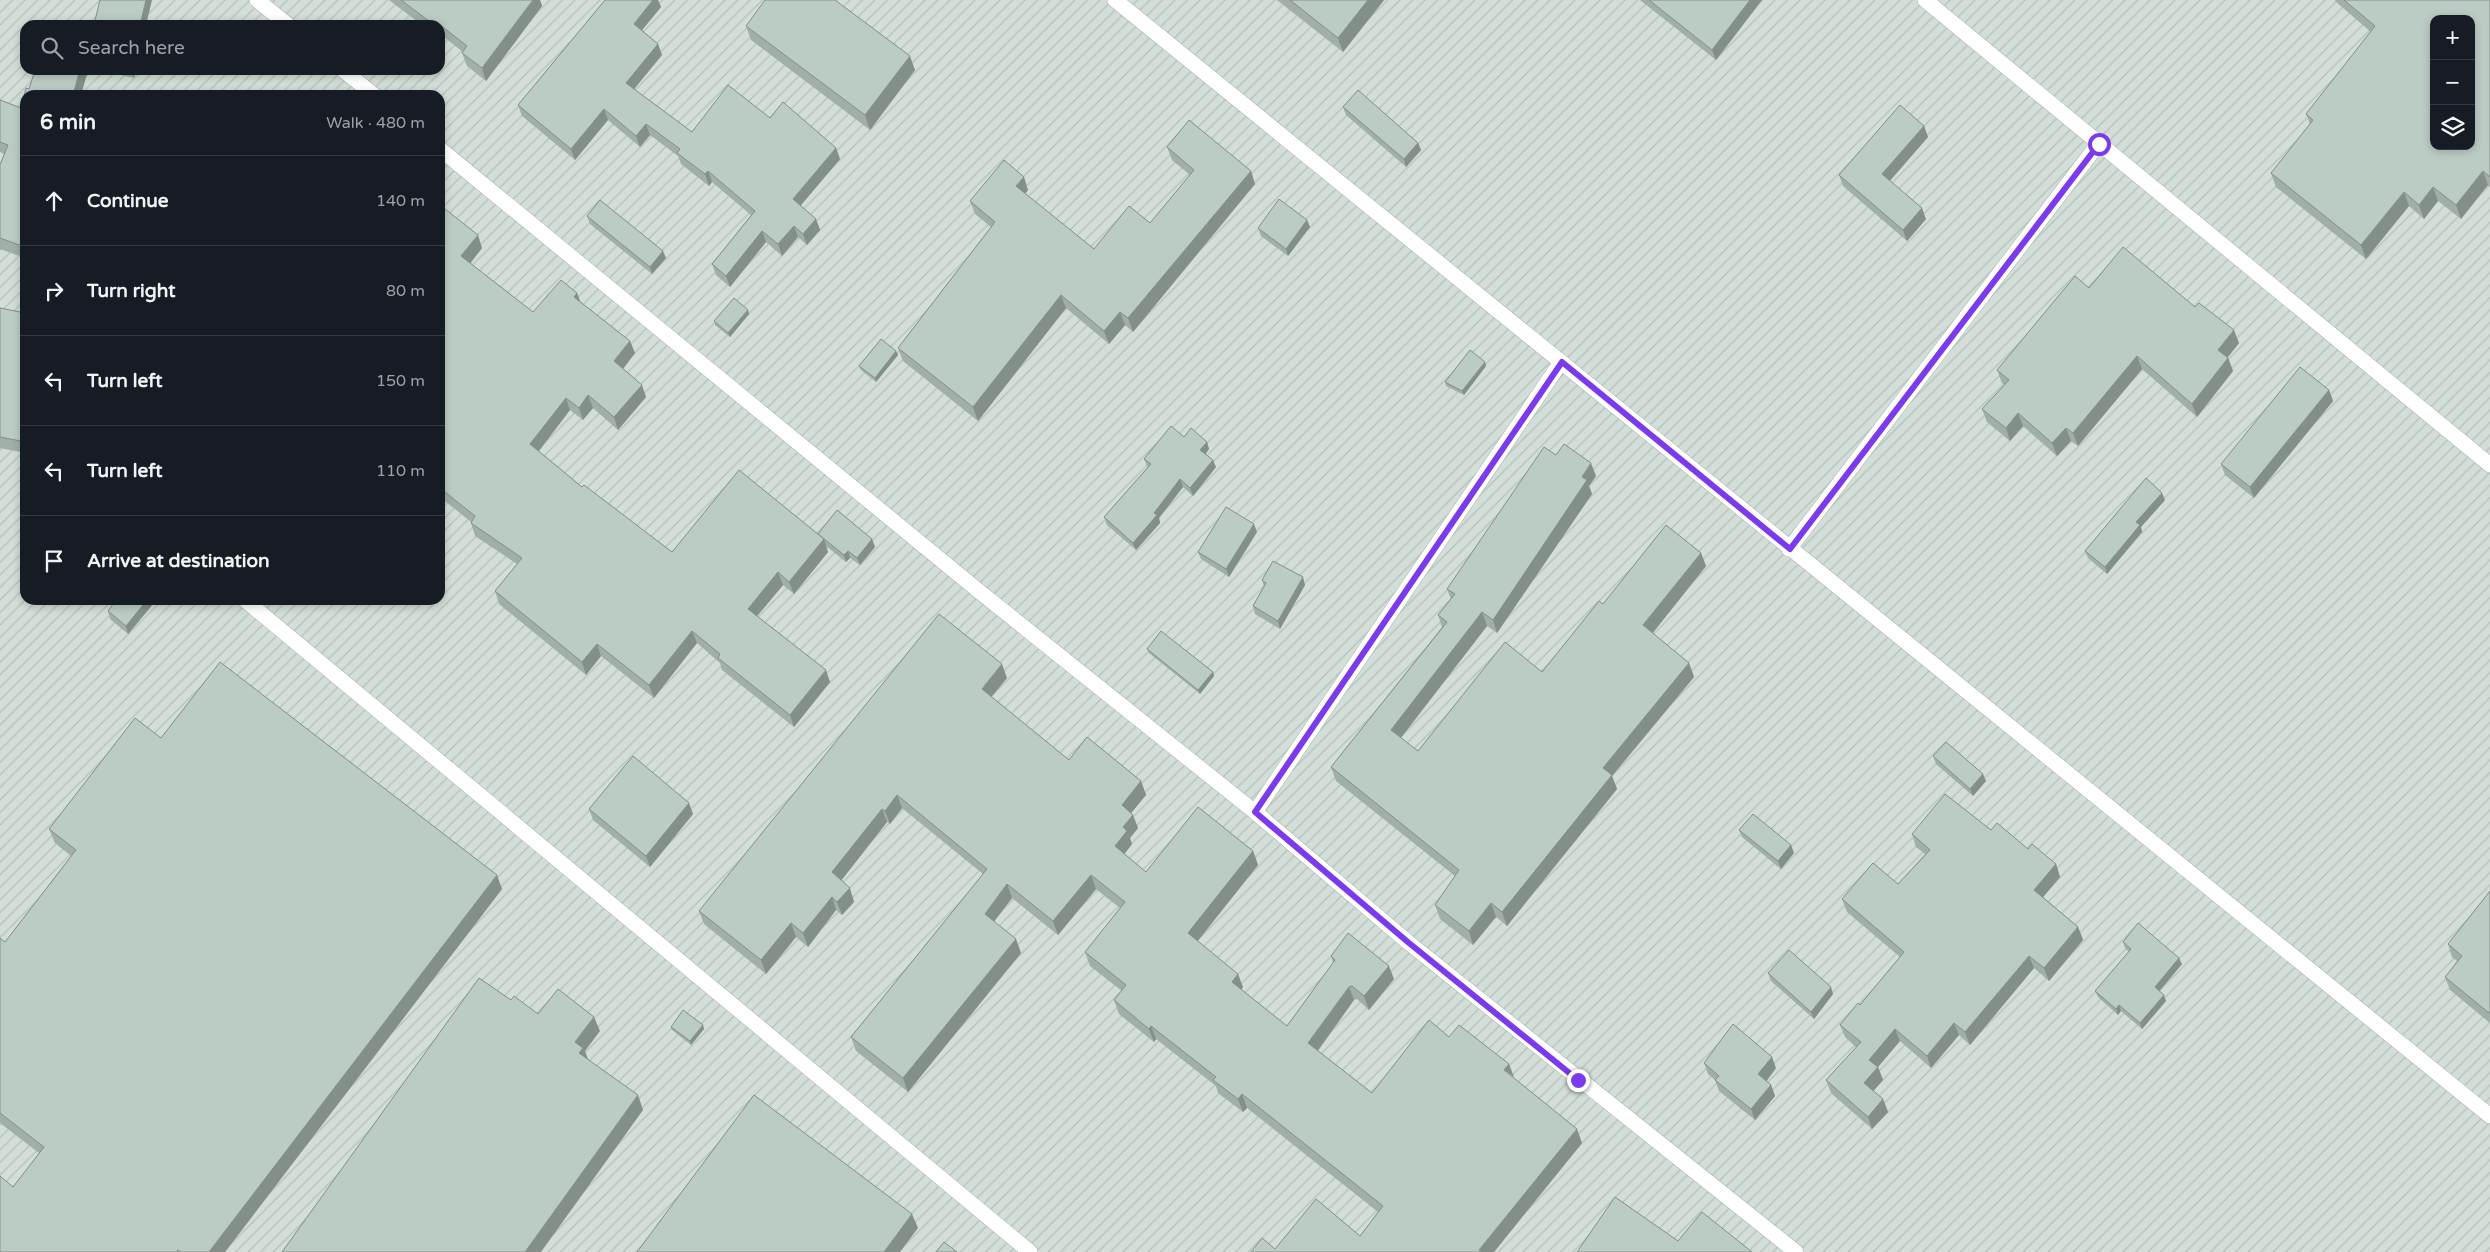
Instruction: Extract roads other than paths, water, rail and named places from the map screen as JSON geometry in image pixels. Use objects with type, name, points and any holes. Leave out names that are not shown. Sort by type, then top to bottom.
[{"type":"street","points":[[257,0],[282,20]]},
{"type":"street","points":[[1115,0],[2490,1116]]},
{"type":"street","points":[[1925,0],[2490,465]]},
{"type":"street","points":[[349,75],[368,90]]},
{"type":"street","points":[[1790,549],[2099,144]]},
{"type":"street","points":[[445,153],[980,592],[1255,812],[1409,943],[1796,1252]]},
{"type":"street","points":[[1255,812],[1562,362]]},
{"type":"street","points":[[251,605],[1030,1252]]}]
